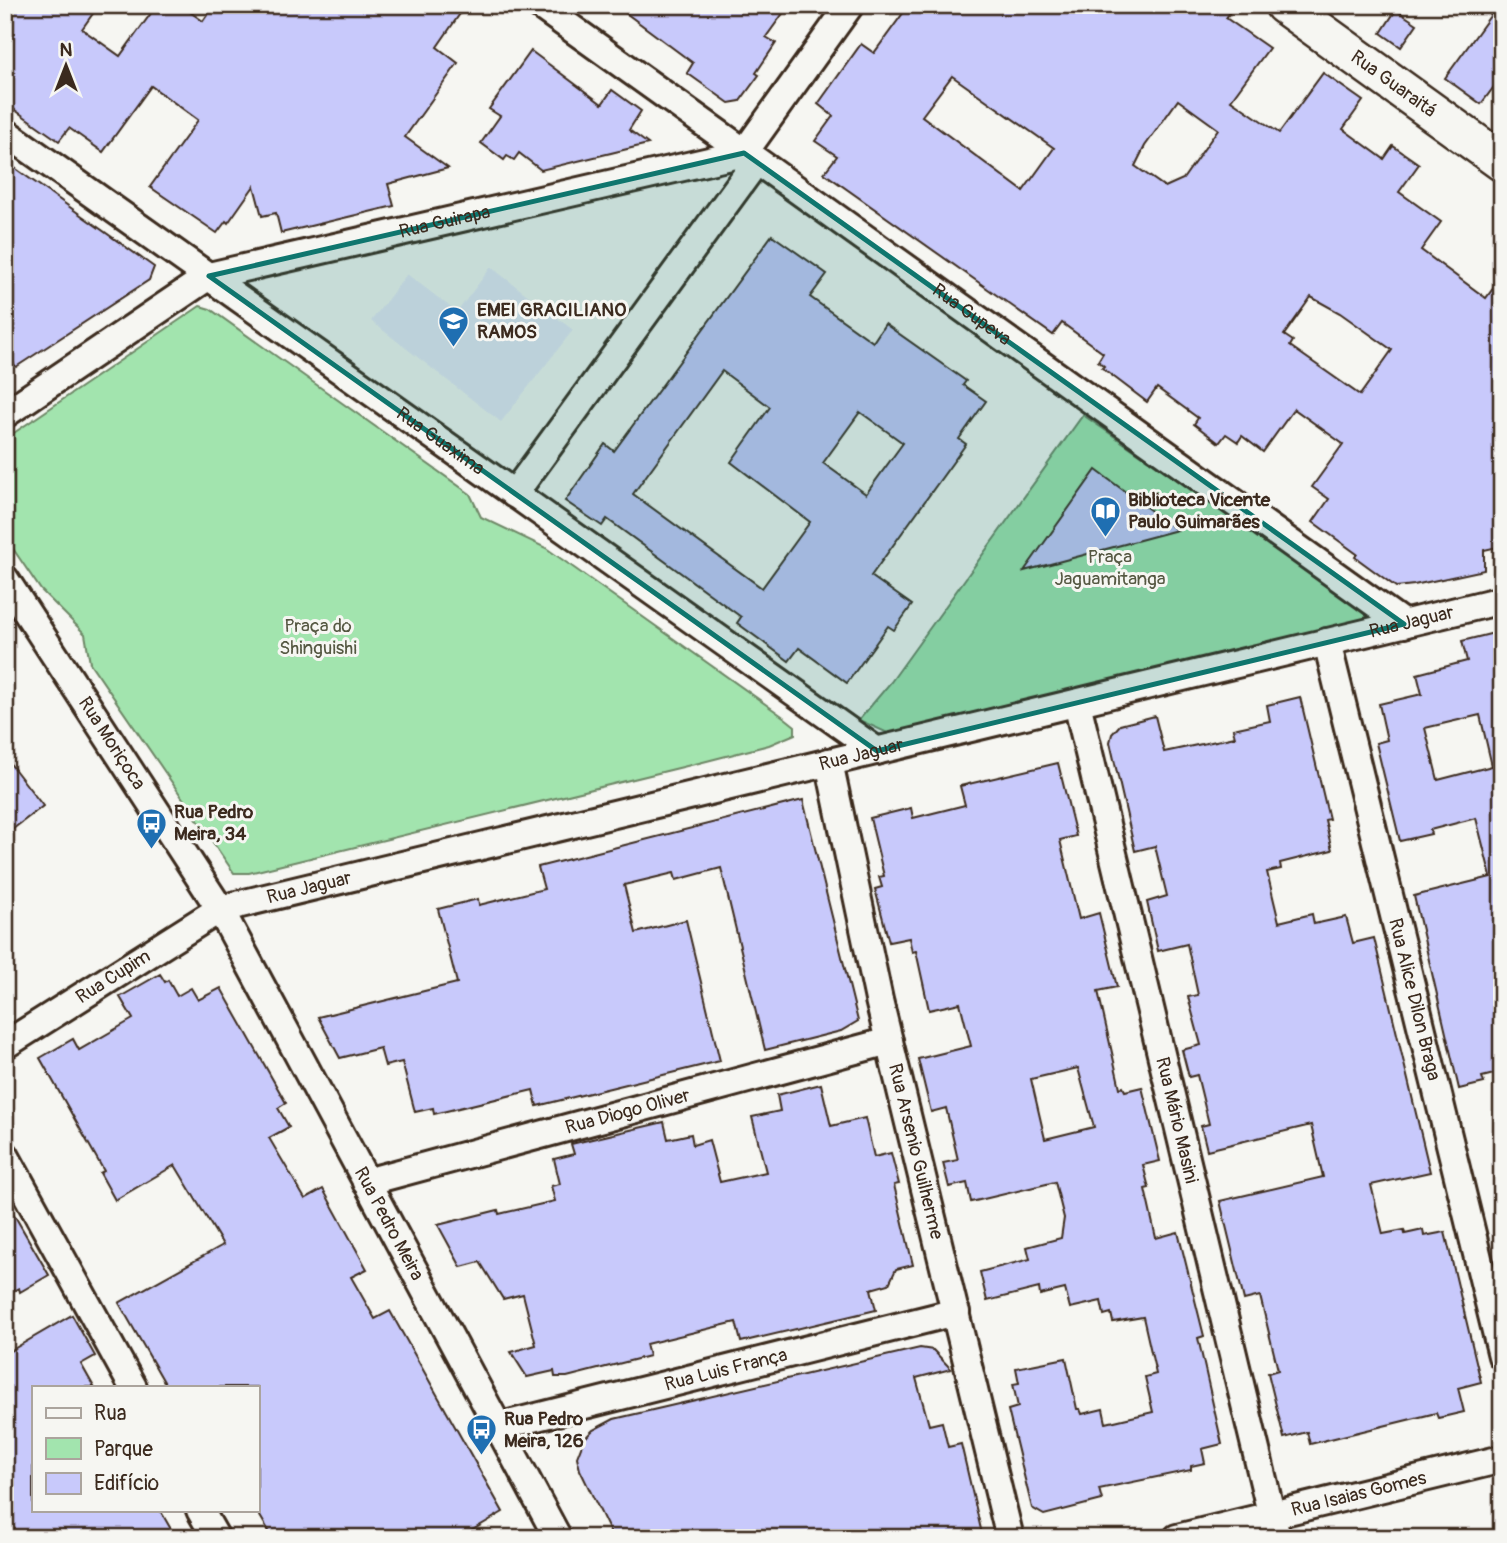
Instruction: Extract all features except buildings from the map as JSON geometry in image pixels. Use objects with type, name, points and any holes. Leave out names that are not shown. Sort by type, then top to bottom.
[{"type":"street","name":"Rua Gupeva","points":[[540,5],[1404,624]]},
{"type":"street","points":[[514,494],[750,158],[850,5]]},
{"type":"street","name":"Rua Guaraitá","points":[[1284,5],[1502,162]]},
{"type":"street","name":"Rua Guaxima","points":[[5,132],[877,751]]},
{"type":"street","name":"Rua Guirapa","points":[[5,414],[209,276],[750,158]]},
{"type":"street","name":"Rua Moriçoca","points":[[5,579],[220,909]]},
{"type":"street","name":"Rua Jaguar","points":[[220,909],[1502,600]]},
{"type":"street","name":"Rua Alice Dilon Braga","points":[[1327,642],[1502,1356]]},
{"type":"street","name":"Rua Mário Masini","points":[[1077,703],[1275,1526]]},
{"type":"street","name":"Rua Arsenio Guilherme","points":[[829,762],[889,1041],[1010,1538]]},
{"type":"street","name":"Rua Cupim","points":[[5,1045],[220,909]]},
{"type":"street","name":"Rua Pedro Meira","points":[[220,909],[558,1538]]},
{"type":"street","name":"Rua Diogo Oliver","points":[[366,1182],[889,1041]]},
{"type":"street","points":[[5,1155],[132,1386]]},
{"type":"street","name":"Rua Luis França","points":[[497,1427],[956,1312]]},
{"type":"street","name":"Rua Isaias Gomes","points":[[1177,1538],[1275,1526],[1502,1459]]},
{"type":"street","points":[[201,1512],[216,1538]]},
{"type":"highlighted area","points":[[744,153],[1404,624],[877,751],[209,276]]},
{"type":"shaded area","name":"EMEI GRACILIANO RAMOS","points":[[491,267],[573,330],[501,422],[371,321],[407,274],[457,312]]},
{"type":"green space","name":"Praça do Shinguishi","points":[[200,306],[210,309],[470,494],[481,517],[546,548],[785,718],[795,726],[795,734],[769,745],[699,763],[249,873],[234,873],[90,663],[85,634],[41,590],[5,537],[5,439]]},
{"type":"green space","name":"Praça Jaguamitanga","points":[[1083,415],[1376,616],[892,735],[859,720],[891,682]]},
{"type":"place","name":"EMEI GRACILIANO RAMOS","points":[[454,348]]},
{"type":"place","name":"Biblioteca Vicente Paulo Guimarães","points":[[1105,538]]},
{"type":"place","name":"Rua Pedro Meira, 34","points":[[151,850]]},
{"type":"place","name":"Rua Pedro Meira, 126","points":[[481,1457]]}]
